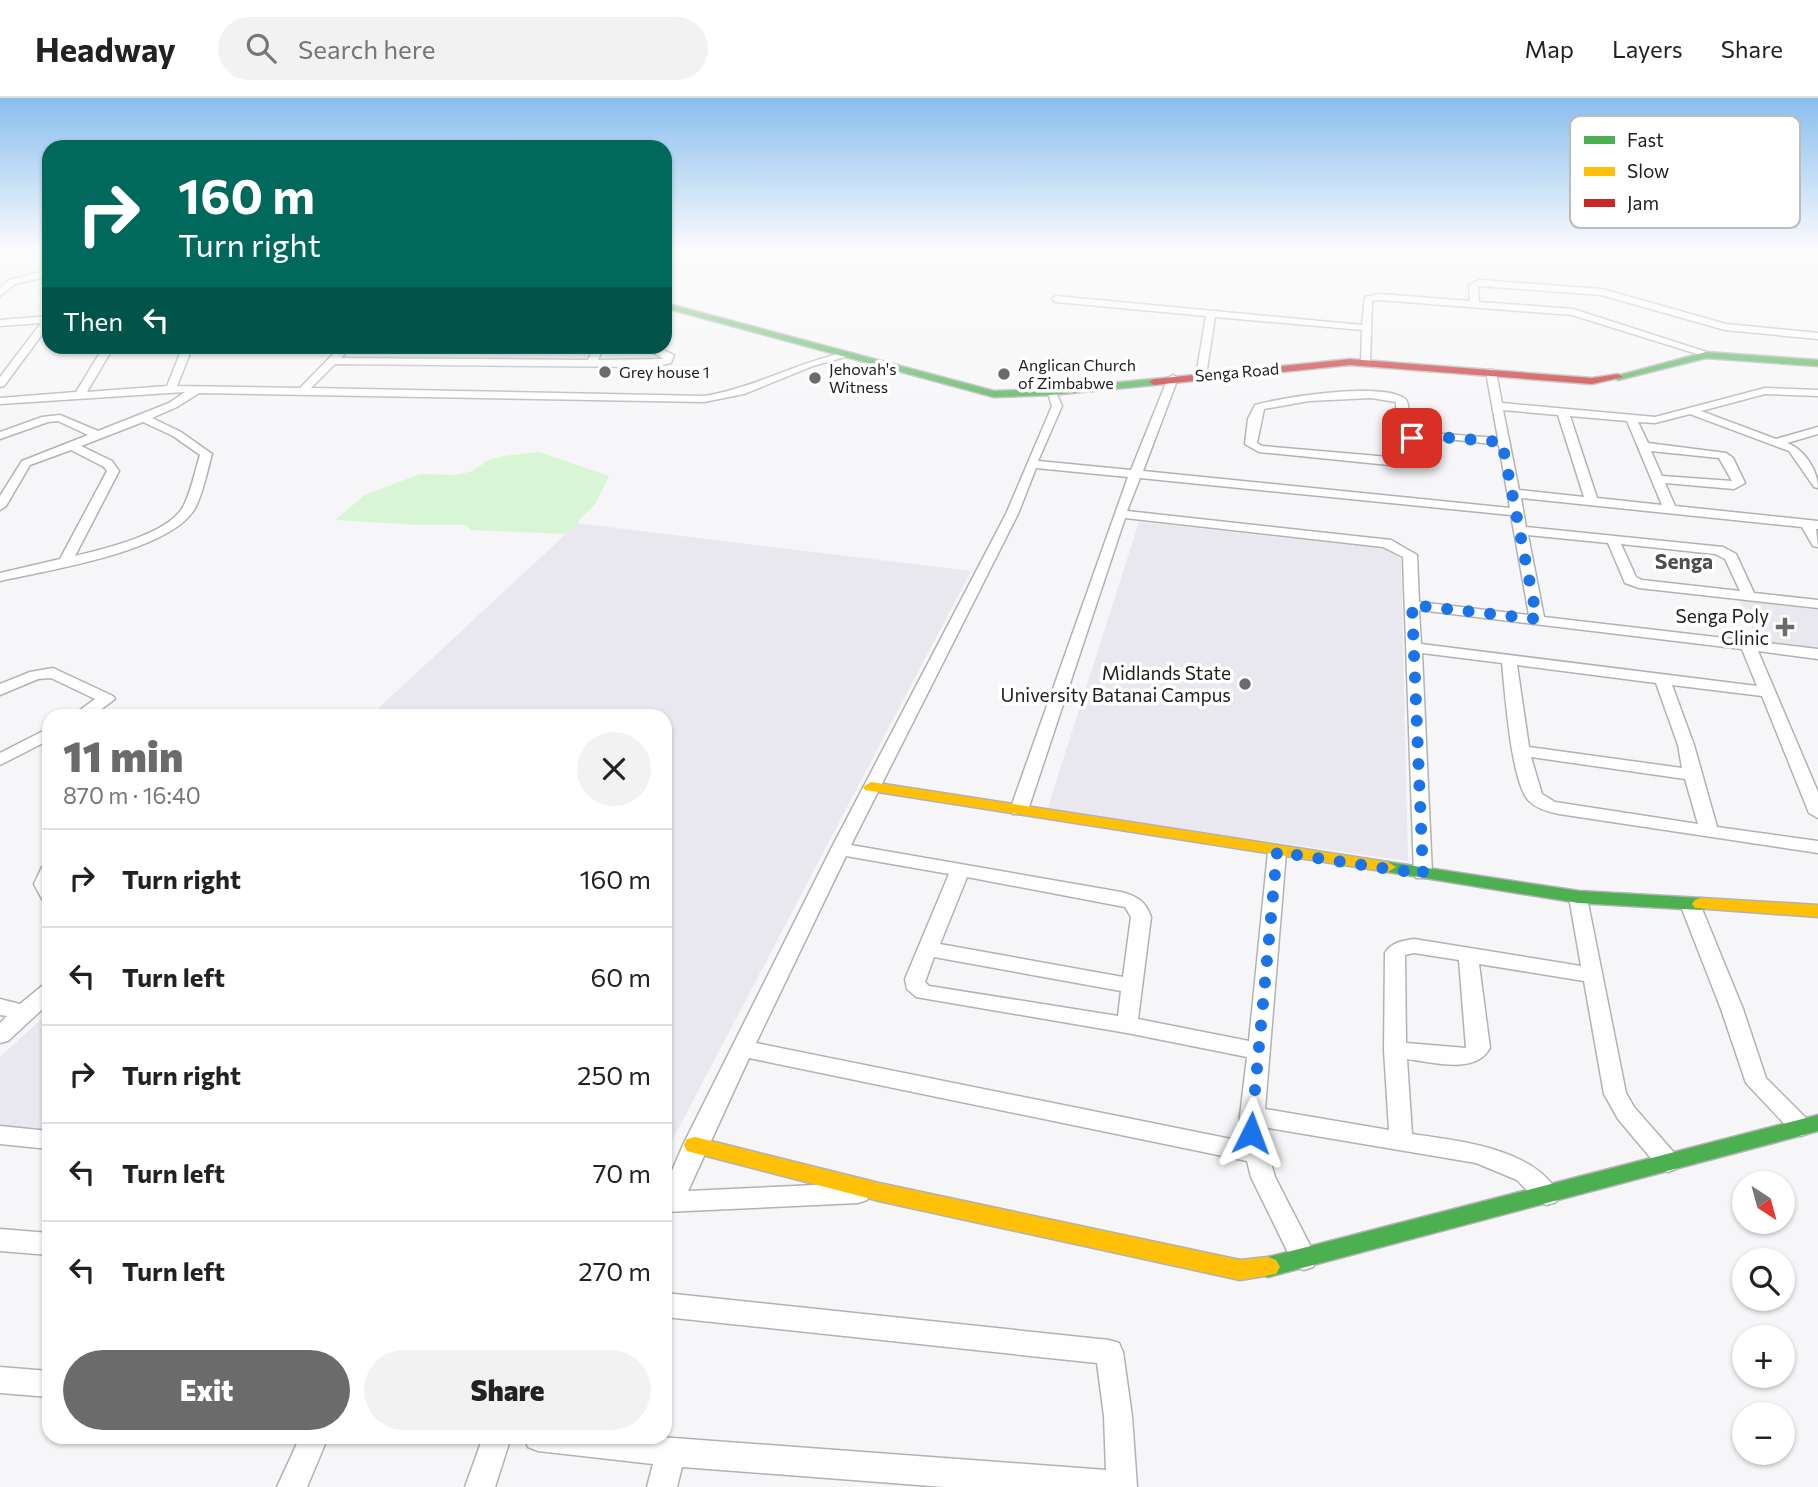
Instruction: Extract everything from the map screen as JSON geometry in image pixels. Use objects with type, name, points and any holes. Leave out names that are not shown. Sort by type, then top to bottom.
[{"type":"street","name":"Senga Road","points":[[702,316],[824,355],[848,355],[985,393],[1009,395],[1366,362],[1600,381],[1711,355],[1818,363]]},
{"type":"street","points":[[1208,375],[1202,370],[1211,316]]},
{"type":"street","points":[[1231,316],[1367,328]]},
{"type":"street","points":[[1366,362],[1367,316]]},
{"type":"street","points":[[1585,316],[1711,355]]},
{"type":"street","points":[[1686,316],[1725,327],[1818,336]]},
{"type":"street","points":[[0,323],[42,320]]},
{"type":"street","points":[[0,384],[42,329]]},
{"type":"street","points":[[33,343],[42,342]]},
{"type":"street","points":[[80,395],[104,354]]},
{"type":"street","points":[[171,389],[185,354]]},
{"type":"street","points":[[303,391],[340,354]]},
{"type":"street","points":[[414,362],[420,354]]},
{"type":"street","points":[[592,364],[596,354]]},
{"type":"street","points":[[335,360],[414,362],[511,359],[592,364],[651,364],[667,361],[670,357],[663,354]]},
{"type":"street","points":[[0,401],[171,389],[704,399],[735,394],[824,355]]},
{"type":"street","points":[[1491,372],[1537,619]]},
{"type":"street","points":[[1019,810],[1120,514],[1173,378]]},
{"type":"street","points":[[0,506],[26,463],[143,418],[173,405],[198,389]]},
{"type":"street","points":[[672,1194],[840,849],[1012,513],[1057,406],[1051,391]]},
{"type":"street","points":[[1497,406],[1658,420],[1765,391],[1818,393]]},
{"type":"street","points":[[1428,436],[1405,441],[1405,457],[1397,461],[1266,450],[1251,444],[1254,419],[1259,407],[1291,401],[1376,394],[1402,402],[1402,426],[1428,436],[1502,442]]},
{"type":"street","points":[[1690,411],[1793,449],[1818,484]]},
{"type":"street","points":[[1563,412],[1592,502]]},
{"type":"street","points":[[0,436],[46,419],[60,418],[97,435]]},
{"type":"street","points":[[0,577],[109,552],[174,526],[189,508],[204,451],[143,418]]},
{"type":"street","points":[[1631,418],[1670,509]]},
{"type":"street","points":[[1777,442],[1818,429]]},
{"type":"street","points":[[66,561],[113,471],[108,464],[71,445]]},
{"type":"street","points":[[1641,446],[1722,455],[1727,458],[1739,483],[1734,485],[1655,479]]},
{"type":"street","points":[[1804,463],[1818,464]]},
{"type":"street","points":[[1032,464],[1517,512]]},
{"type":"street","points":[[1512,493],[1812,524],[1818,543]]},
{"type":"street","points":[[1120,514],[1395,545],[1410,555],[1423,874]]},
{"type":"street","points":[[1521,530],[1724,552],[1731,557],[1749,596]]},
{"type":"street","points":[[1614,540],[1634,582],[1653,587],[1818,604]]},
{"type":"street","points":[[1412,605],[1818,654]]},
{"type":"street","points":[[1413,647],[1766,692]]},
{"type":"street","points":[[1749,647],[1818,813]]},
{"type":"street","points":[[1509,660],[1532,794],[1548,805],[1818,847]]},
{"type":"street","points":[[0,690],[35,676],[53,673],[107,699],[91,709]]},
{"type":"street","points":[[1662,679],[1686,744],[1692,775],[1709,831]]},
{"type":"street","points":[[0,760],[42,737]]},
{"type":"street","points":[[1523,751],[1692,775]]},
{"type":"street","points":[[872,788],[1579,897],[1690,904],[1740,904],[1818,911]]},
{"type":"street","points":[[840,849],[1132,902],[1139,908],[1141,917],[1126,1025]]},
{"type":"street","points":[[1277,852],[1251,1133],[1263,1177],[1304,1259]]},
{"type":"street","points":[[961,869],[914,984],[923,992],[1126,1025],[1258,1051]]},
{"type":"street","points":[[1579,897],[1591,975],[1615,1094],[1626,1113],[1668,1162]]},
{"type":"street","points":[[1690,904],[1732,1010],[1757,1083],[1809,1125]]},
{"type":"street","points":[[1401,1139],[1395,1050],[1395,953],[1401,948],[1414,946],[1591,975]]},
{"type":"street","points":[[927,949],[1131,986]]},
{"type":"street","points":[[1395,1050],[1464,1057],[1474,1054],[1479,1048],[1468,954]]},
{"type":"street","points":[[0,1035],[42,996]]},
{"type":"street","points":[[0,1007],[24,1013]]},
{"type":"street","points":[[743,1049],[1255,1153]]},
{"type":"street","points":[[1252,1116],[1479,1154],[1526,1173],[1547,1195]]},
{"type":"street","points":[[695,1145],[879,1192],[1240,1270],[1304,1259],[1809,1125]]},
{"type":"street","points":[[0,1135],[42,1139]]},
{"type":"street","points":[[672,1202],[879,1192]]},
{"type":"street","points":[[0,1240],[42,1243]]},
{"type":"street","points":[[600,1444],[671,1452],[1122,1486],[1118,1416],[1109,1352],[672,1306]]},
{"type":"street","points":[[0,1380],[42,1383]]},
{"type":"street","points":[[292,1487],[311,1444]]},
{"type":"street","points":[[480,1487],[495,1444]]},
{"type":"street","points":[[662,1487],[671,1452]]},
{"type":"shaded area","name":"Midlands State University Batanai Campus","points":[[1139,522],[1387,549],[1401,559],[1408,861],[1047,810]]},
{"type":"shaded area","points":[[575,523],[971,571],[672,1141],[672,709],[378,709]]},
{"type":"shaded area","name":"Senga Poly Clinic","points":[[1739,600],[1818,610],[1818,651],[1759,644]]},
{"type":"shaded area","points":[[42,1018],[42,1130],[0,1127],[0,1057]]},
{"type":"green space","points":[[539,452],[609,476],[595,504],[566,534],[471,530],[466,525],[335,520],[365,495],[420,474],[456,475],[473,471],[488,460]]},
{"type":"traffic: fast","points":[[705,316],[994,394],[1051,392],[1154,382]]},
{"type":"traffic: fast","points":[[1618,377],[1706,355],[1818,363]]},
{"type":"traffic: fast","points":[[1388,867],[1579,897],[1701,904]]},
{"type":"traffic: fast","points":[[1268,1267],[1818,1123]]},
{"type":"traffic: slow","points":[[871,787],[1388,867]]},
{"type":"traffic: slow","points":[[1701,904],[1818,911]]},
{"type":"traffic: slow","points":[[695,1145],[879,1192],[1240,1270],[1268,1267]]},
{"type":"traffic: jam","points":[[1154,382],[1350,362],[1592,381],[1618,377]]},
{"type":"place","name":"Grey house 1","points":[[605,372]]},
{"type":"place","name":"Anglican Church of Zimbabwe","points":[[1004,374]]},
{"type":"place","name":"Jehovah's Witness","points":[[815,378]]},
{"type":"place","name":"Senga Poly Clinic","points":[[1785,627]]},
{"type":"place","name":"Midlands State University Batanai Campus","points":[[1245,684]]},
{"type":"district","name":"Senga","points":[[1684,562]]},
{"type":"route","points":[[1251,1133],[1277,852],[1423,874],[1412,605],[1537,619],[1502,442],[1428,436],[1412,438]]}]
